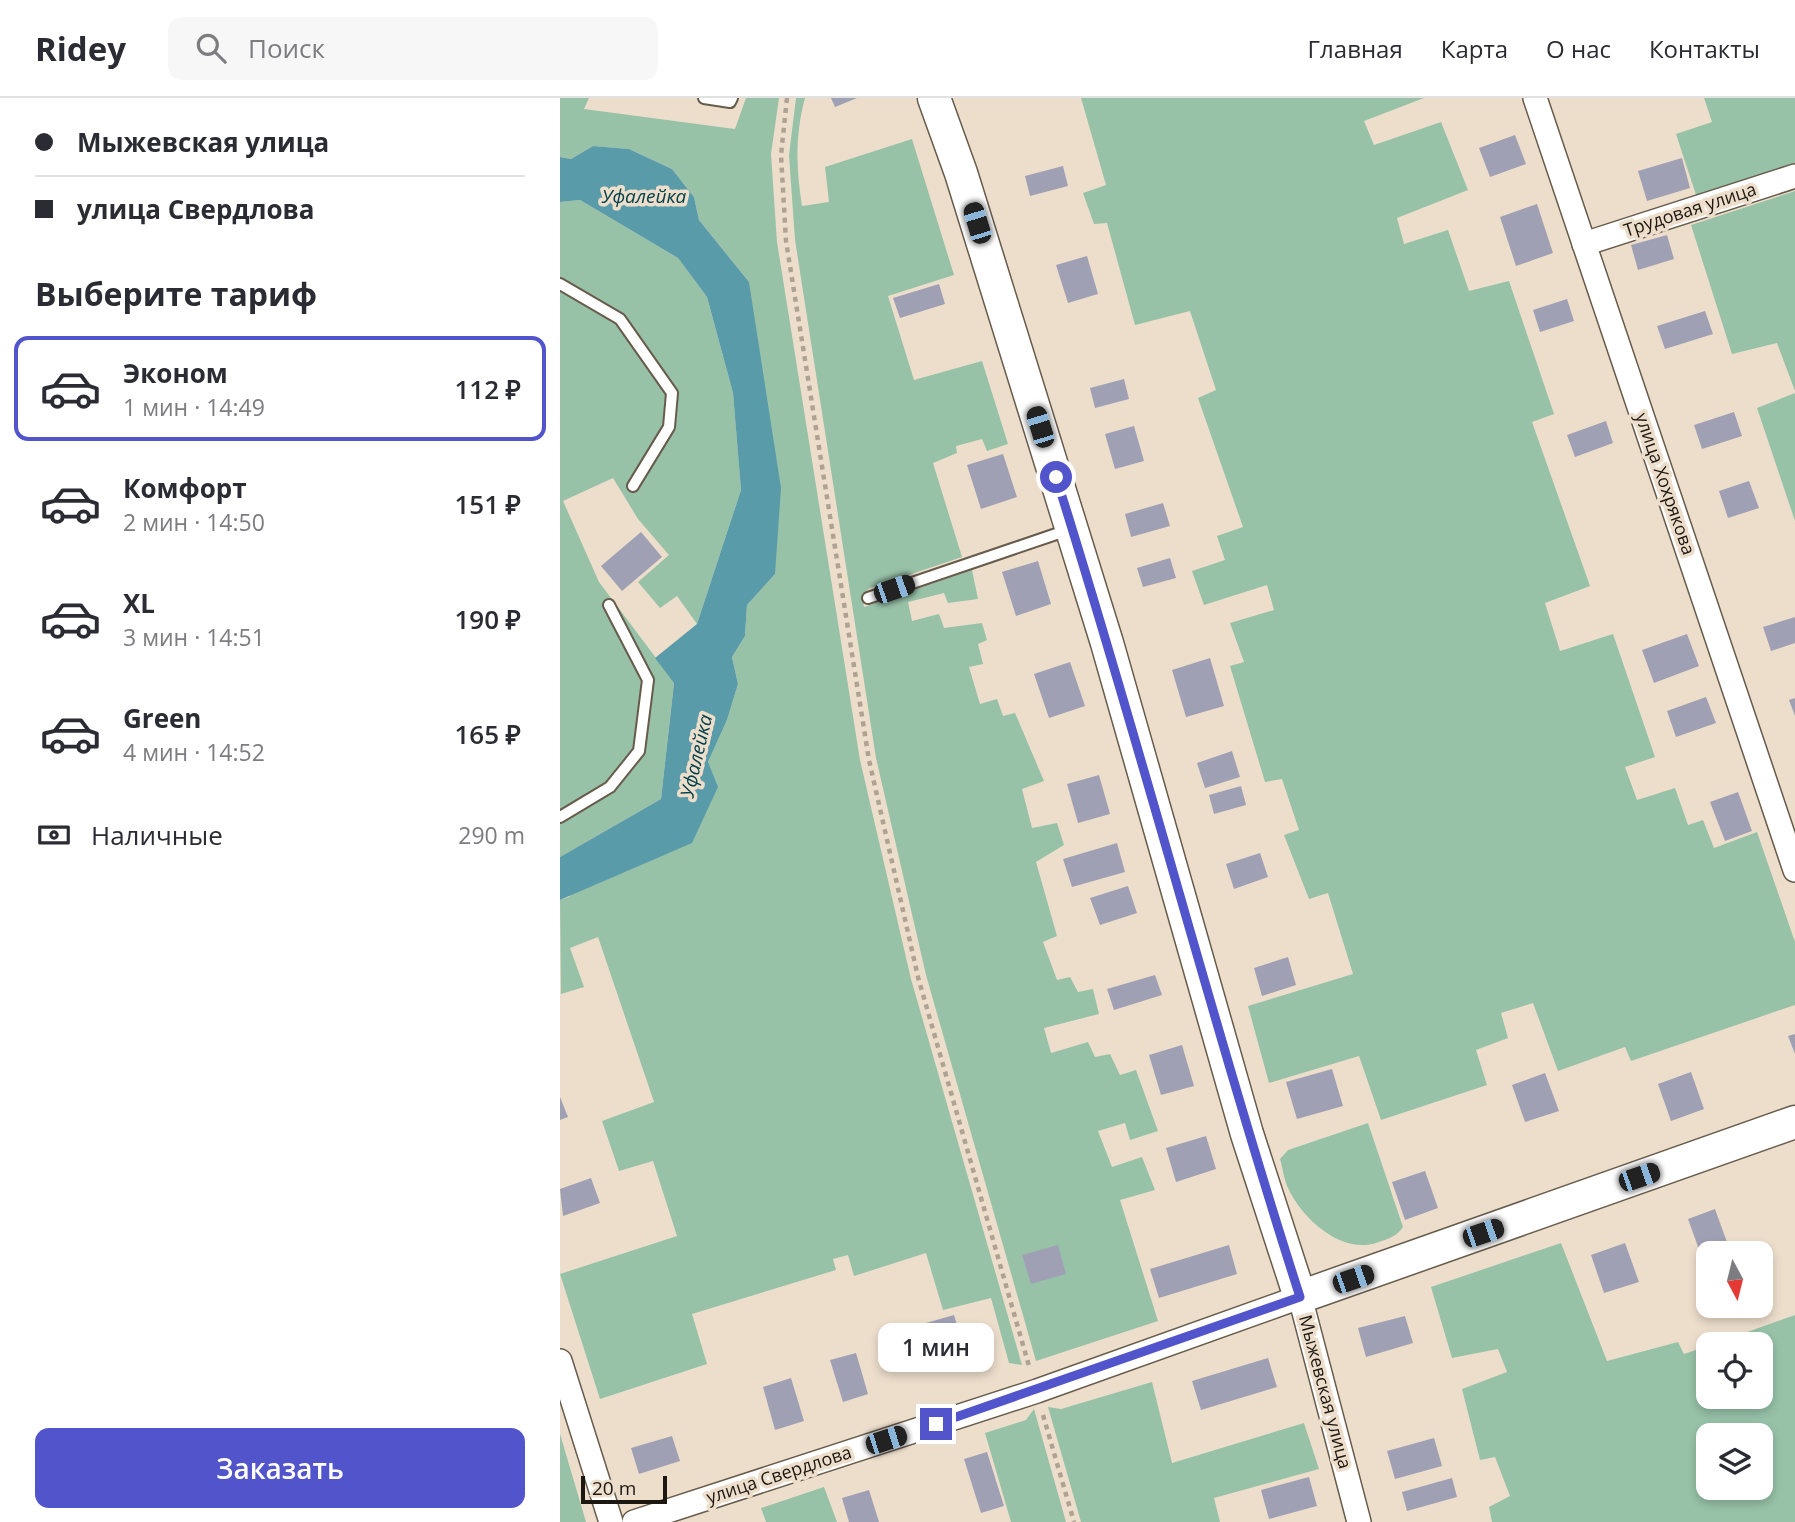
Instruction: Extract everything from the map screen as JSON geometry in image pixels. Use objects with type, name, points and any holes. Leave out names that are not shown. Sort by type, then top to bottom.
[{"type":"street","name":"Мыжевская улица","points":[[934,98],[961,173],[1072,528],[1247,1134],[1300,1297],[1359,1522]]},
{"type":"street","name":"улица Хохрякова","points":[[1535,98],[1794,862]]},
{"type":"street","name":"Трудовая улица","points":[[1584,244],[1795,176]]},
{"type":"street","name":"улица Свердлова","points":[[634,1522],[1037,1391],[1795,1122]]},
{"type":"street","points":[[560,1361],[611,1522]]},
{"type":"lane","points":[[704,98],[730,102],[732,98]]},
{"type":"lane","points":[[560,284],[620,319],[672,393],[669,427],[633,486]]},
{"type":"lane","points":[[868,598],[1072,528]]},
{"type":"lane","points":[[560,817],[610,787],[639,751],[648,680],[609,605]]},
{"type":"path","points":[[788,98],[781,155],[786,241],[869,760],[918,976],[1074,1522]]},
{"type":"green space","points":[[560,98],[589,98],[584,109],[735,129],[746,98],[779,98],[771,154],[777,242],[860,760],[911,979],[1022,1365],[1009,1363],[991,1298],[943,1310],[926,1253],[854,1276],[848,1255],[833,1259],[836,1270],[692,1314],[707,1364],[600,1399],[560,1274],[677,1236],[653,1161],[619,1171],[602,1121],[654,1102],[598,937],[570,948],[584,987],[561,994],[560,900],[569,897],[708,762],[727,720],[738,684],[732,657],[745,636],[747,605],[775,574],[749,282],[699,220],[694,197],[672,169],[629,149],[593,146],[571,159],[560,157]]},
{"type":"green space","points":[[796,98],[805,98],[799,125],[798,152],[802,206],[829,202],[825,167],[912,139],[954,275],[888,296],[914,380],[982,361],[1008,444],[987,451],[982,439],[956,446],[957,453],[933,463],[962,557],[870,588],[862,594],[864,607],[972,570],[978,599],[948,603],[944,593],[908,602],[912,621],[939,614],[944,628],[982,623],[987,640],[978,644],[983,664],[969,667],[980,704],[997,699],[1003,716],[1015,713],[1044,781],[1022,789],[1032,828],[1057,823],[1064,845],[1036,862],[1057,936],[1043,942],[1057,980],[1070,977],[1078,992],[1093,989],[1099,1014],[1044,1028],[1051,1053],[1088,1042],[1095,1057],[1110,1054],[1120,1075],[1136,1070],[1158,1131],[1130,1140],[1125,1123],[1098,1131],[1112,1167],[1142,1157],[1155,1190],[1120,1200],[1158,1321],[1036,1361],[926,975],[876,758],[795,240],[789,155]]},
{"type":"green space","points":[[1081,98],[1424,98],[1364,121],[1374,145],[1441,122],[1468,190],[1397,218],[1404,244],[1448,230],[1469,291],[1509,281],[1554,414],[1532,422],[1590,586],[1545,603],[1560,651],[1613,634],[1655,757],[1625,767],[1637,800],[1675,788],[1688,825],[1703,820],[1714,848],[1757,832],[1795,942],[1795,1005],[1631,1061],[1625,1047],[1558,1071],[1533,1003],[1501,1013],[1508,1038],[1476,1050],[1487,1085],[1381,1120],[1359,1056],[1269,1083],[1248,1006],[1353,974],[1328,893],[1309,899],[1284,835],[1299,830],[1282,779],[1265,782],[1230,666],[1244,662],[1230,623],[1274,610],[1267,585],[1204,605],[1192,571],[1225,560],[1217,536],[1243,527],[1198,398],[1216,390],[1190,311],[1135,325],[1107,223],[1094,224],[1083,193],[1106,185]]},
{"type":"green space","points":[[1704,98],[1795,98],[1795,163],[1696,195],[1676,134],[1712,122]]},
{"type":"green space","points":[[1795,191],[1795,391],[1777,343],[1732,354],[1691,225]]},
{"type":"green space","points":[[580,200],[678,258],[707,297],[733,393],[741,490],[697,624],[677,596],[660,608],[638,582],[669,555],[638,519],[613,478],[563,501],[599,582],[674,682],[661,799],[560,857],[560,202]]},
{"type":"green space","points":[[1795,393],[1795,521],[1757,408]]},
{"type":"green space","points":[[1368,1123],[1403,1227],[1388,1239],[1363,1245],[1337,1239],[1313,1222],[1289,1190],[1280,1159],[1288,1150]]},
{"type":"green space","points":[[1561,1243],[1607,1361],[1678,1342],[1684,1354],[1696,1350],[1696,1409],[1773,1409],[1773,1332],[1748,1332],[1795,1315],[1795,1522],[1492,1522],[1489,1507],[1510,1496],[1495,1457],[1480,1460],[1462,1389],[1507,1372],[1498,1349],[1452,1358],[1431,1287]]},
{"type":"green space","points":[[1152,1382],[1172,1463],[1304,1423],[1319,1469],[1214,1498],[1220,1522],[1081,1522],[1048,1407],[1061,1409]]},
{"type":"green space","points":[[1034,1409],[1066,1522],[1011,1522],[985,1433],[1026,1420]]},
{"type":"green space","points":[[560,1434],[586,1522],[560,1522]]},
{"type":"green space","points":[[824,1487],[837,1522],[766,1522],[761,1508]]},
{"type":"water","name":"Уфалейка","points":[[593,146],[629,149],[672,169],[694,197],[699,220],[749,282],[781,488],[775,574],[747,605],[745,636],[732,657],[738,684],[727,720],[708,762],[718,787],[692,843],[560,900],[560,857],[661,799],[674,683],[655,658],[697,624],[741,490],[733,393],[707,297],[678,258],[580,200],[560,202],[560,157],[571,159]]},
{"type":"building","points":[[831,98],[857,98],[835,107]]},
{"type":"building","points":[[1515,135],[1526,164],[1490,177],[1479,148]]},
{"type":"building","points":[[1682,158],[1690,188],[1647,201],[1638,171]]},
{"type":"building","points":[[1063,166],[1068,186],[1030,196],[1025,176]]},
{"type":"building","points":[[1537,204],[1553,253],[1516,266],[1500,217]]},
{"type":"building","points":[[1667,235],[1674,259],[1638,270],[1631,245]]},
{"type":"building","points":[[1087,256],[1098,294],[1068,303],[1056,265]]},
{"type":"building","points":[[939,284],[945,304],[900,318],[893,298]]},
{"type":"building","points":[[1567,299],[1574,321],[1540,332],[1533,310]]},
{"type":"building","points":[[1705,311],[1713,334],[1665,349],[1657,326]]},
{"type":"building","points":[[1124,379],[1129,399],[1095,408],[1090,388]]},
{"type":"building","points":[[1734,412],[1742,436],[1702,449],[1694,425]]},
{"type":"building","points":[[1606,421],[1613,443],[1575,457],[1567,435]]},
{"type":"building","points":[[1134,426],[1144,461],[1115,469],[1105,434]]},
{"type":"building","points":[[1003,454],[1017,497],[981,509],[967,465]]},
{"type":"building","points":[[1749,481],[1759,508],[1728,518],[1719,491]]},
{"type":"building","points":[[1163,503],[1170,526],[1131,537],[1125,514]]},
{"type":"building","points":[[641,532],[662,557],[622,591],[601,566]]},
{"type":"building","points":[[1170,558],[1176,578],[1143,587],[1137,568]]},
{"type":"building","points":[[1038,561],[1051,604],[1016,616],[1002,572]]},
{"type":"building","points":[[1795,617],[1795,643],[1771,651],[1763,627]]},
{"type":"building","points":[[1687,634],[1699,666],[1654,683],[1642,650]]},
{"type":"building","points":[[1210,658],[1224,706],[1186,717],[1172,670]]},
{"type":"building","points":[[1070,662],[1085,706],[1049,718],[1034,674]]},
{"type":"building","points":[[1706,697],[1716,723],[1676,737],[1667,711]]},
{"type":"building","points":[[1795,698],[1795,716],[1789,700]]},
{"type":"building","points":[[1232,751],[1240,777],[1205,788],[1197,763]]},
{"type":"building","points":[[1099,775],[1110,814],[1078,823],[1067,784]]},
{"type":"building","points":[[1241,786],[1246,805],[1214,814],[1209,795]]},
{"type":"building","points":[[1738,792],[1752,831],[1725,841],[1710,802]]},
{"type":"building","points":[[1117,843],[1125,872],[1072,887],[1063,859]]},
{"type":"building","points":[[1260,853],[1268,877],[1234,889],[1226,864]]},
{"type":"building","points":[[1128,886],[1137,913],[1100,925],[1090,898]]},
{"type":"building","points":[[1288,957],[1296,985],[1262,996],[1254,968]]},
{"type":"building","points":[[1155,975],[1162,995],[1114,1010],[1107,989]]},
{"type":"building","points":[[1795,1034],[1795,1054],[1788,1036]]},
{"type":"building","points":[[1182,1045],[1194,1086],[1161,1095],[1149,1055]]},
{"type":"building","points":[[1332,1069],[1343,1106],[1297,1119],[1286,1082]]},
{"type":"building","points":[[1691,1072],[1704,1109],[1671,1121],[1658,1084]]},
{"type":"building","points":[[1545,1073],[1559,1111],[1525,1122],[1512,1085]]},
{"type":"building","points":[[560,1097],[568,1117],[560,1120]]},
{"type":"building","points":[[1206,1136],[1216,1169],[1176,1182],[1166,1148]]},
{"type":"building","points":[[1425,1171],[1438,1208],[1405,1220],[1392,1182]]},
{"type":"building","points":[[591,1178],[600,1203],[563,1216],[560,1189]]},
{"type":"building","points":[[1715,1209],[1727,1241],[1696,1241],[1688,1219]]},
{"type":"building","points":[[1625,1243],[1639,1282],[1604,1293],[1591,1255]]},
{"type":"building","points":[[1058,1245],[1066,1274],[1031,1284],[1022,1255]]},
{"type":"building","points":[[1229,1245],[1237,1274],[1159,1298],[1150,1269]]},
{"type":"building","points":[[954,1315],[968,1361],[940,1369],[926,1323]]},
{"type":"building","points":[[1405,1316],[1413,1343],[1366,1357],[1358,1328]]},
{"type":"building","points":[[856,1353],[868,1394],[843,1402],[830,1360]]},
{"type":"building","points":[[1268,1358],[1277,1387],[1201,1410],[1192,1381]]},
{"type":"building","points":[[791,1378],[804,1421],[775,1430],[763,1387]]},
{"type":"building","points":[[672,1436],[680,1461],[639,1474],[631,1448]]},
{"type":"building","points":[[1434,1438],[1442,1466],[1395,1479],[1387,1451]]},
{"type":"building","points":[[987,1452],[1004,1506],[981,1513],[964,1459]]},
{"type":"building","points":[[1309,1477],[1317,1506],[1269,1519],[1261,1490]]},
{"type":"building","points":[[1452,1478],[1457,1497],[1407,1511],[1402,1492]]},
{"type":"building","points":[[869,1490],[879,1522],[849,1522],[842,1498]]},
{"type":"route","points":[[936,1424],[1037,1391],[1300,1297],[1247,1134],[1107,643],[1056,477]]}]
